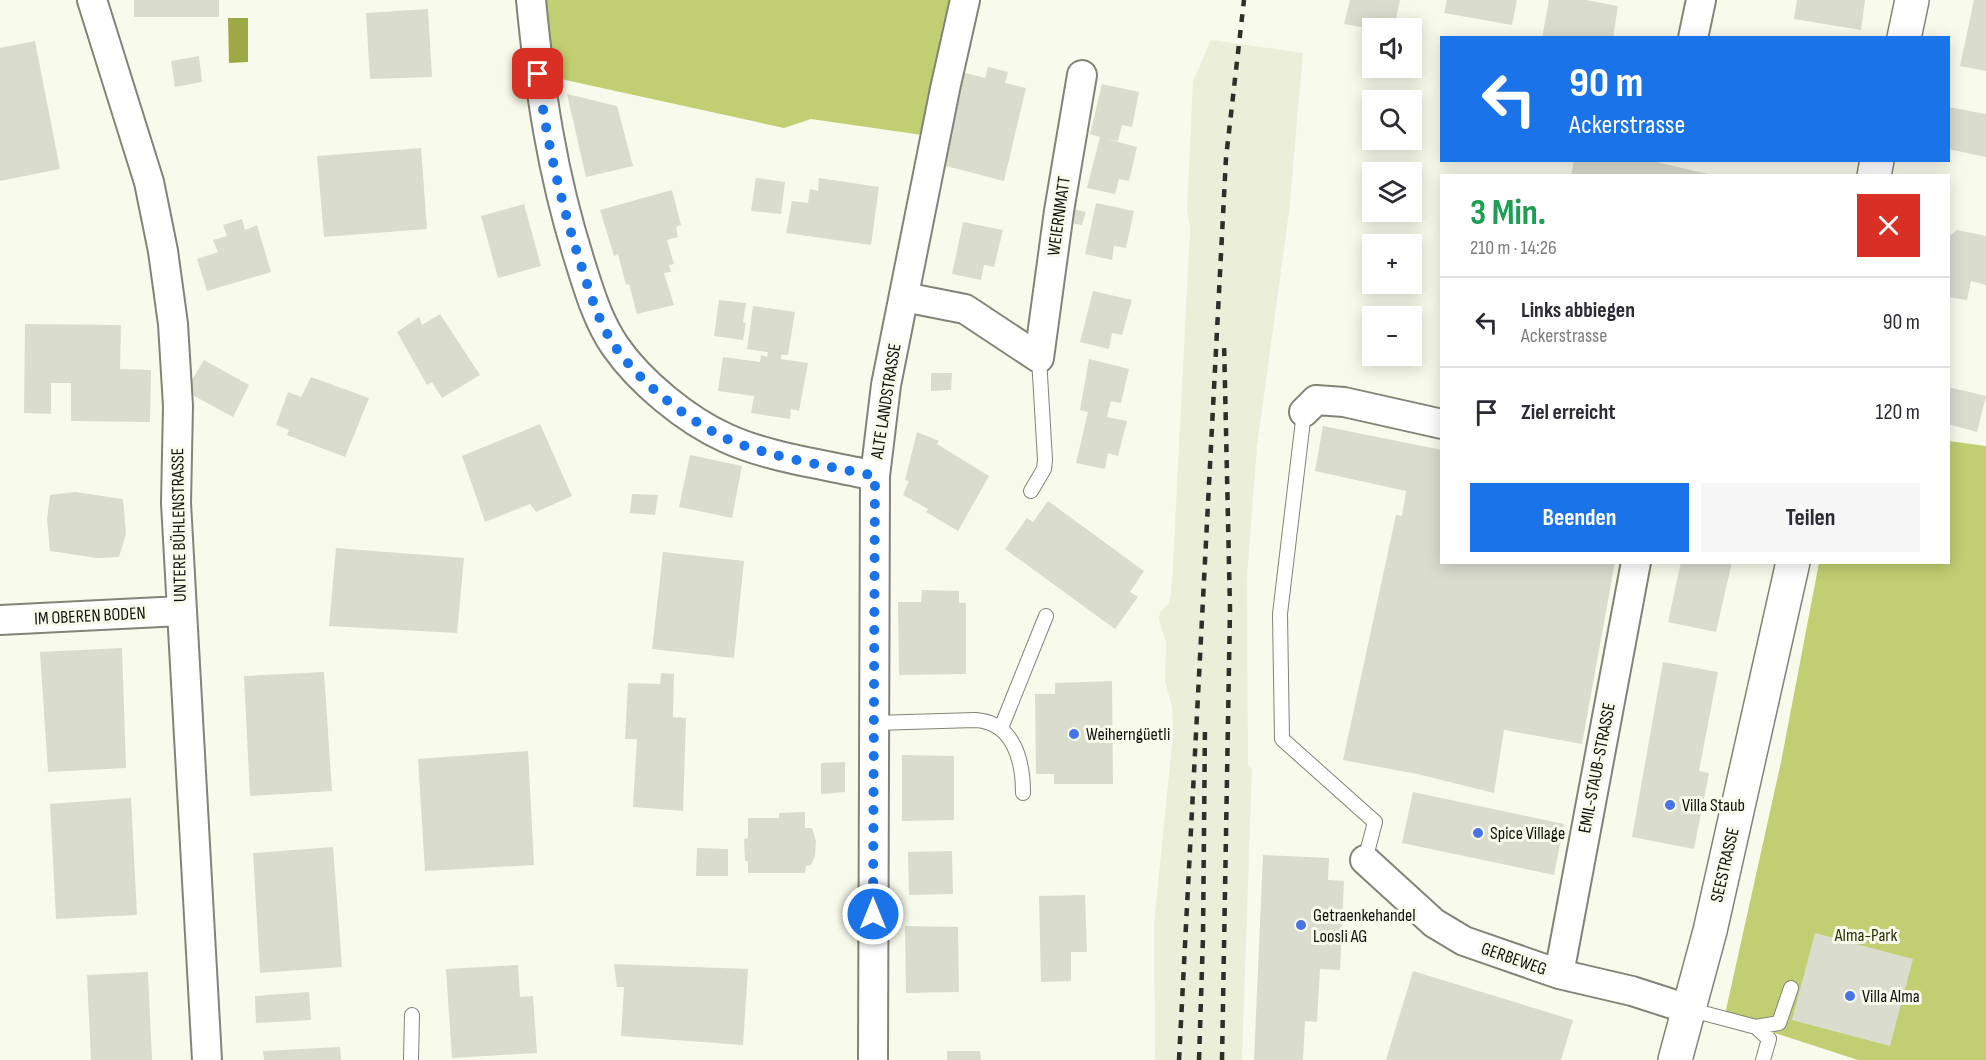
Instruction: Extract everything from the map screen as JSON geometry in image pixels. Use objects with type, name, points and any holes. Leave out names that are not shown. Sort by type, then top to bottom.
[{"type":"main road","points":[[1904,36],[1912,0]]},
{"type":"main road","name":"SEESTRASSE","points":[[1675,1060],[1710,931],[1793,564]]},
{"type":"street","name":"UNTERE BÜHLENSTRASSE","points":[[92,0],[149,182],[169,288],[177,367],[176,503],[207,1060]]},
{"type":"street","points":[[531,0],[541,98],[563,204],[592,300],[614,345],[633,368],[666,399],[725,438],[765,452],[875,476]]},
{"type":"street","name":"ALTE LANDSTRASSE","points":[[873,1060],[875,476],[884,395],[945,88],[965,0]]},
{"type":"street","points":[[1693,36],[1701,0]]},
{"type":"street","name":"WEIERNMATT","points":[[1040,357],[1059,210],[1082,75]]},
{"type":"street","points":[[904,297],[965,309],[1040,357]]},
{"type":"street","points":[[1304,412],[1316,400],[1344,402],[1440,424]]},
{"type":"street","name":"EMIL-STAUB-STRASSE","points":[[1559,974],[1636,564]]},
{"type":"street","name":"IM OBEREN BODEN","points":[[0,620],[181,611]]},
{"type":"street","name":"GERBEWEG","points":[[1365,860],[1434,923],[1464,942],[1559,974],[1632,991],[1688,1009]]},
{"type":"lane","name":"WEIERNMATT","points":[[1031,491],[1044,470],[1045,460],[1040,357]]},
{"type":"lane","points":[[1304,412],[1280,614],[1282,739],[1375,822],[1365,860]]},
{"type":"lane","points":[[1001,728],[1046,616]]},
{"type":"lane","points":[[873,723],[975,720],[992,723],[1001,728],[1020,758],[1023,793]]},
{"type":"lane","points":[[1688,1009],[1756,1027],[1779,1023],[1791,988]]},
{"type":"lane","points":[[411,1060],[412,1015]]},
{"type":"lane","points":[[1756,1027],[1769,1039],[1763,1060]]},
{"type":"shaded area","points":[[228,18],[248,18],[248,62],[229,63]]},
{"type":"shaded area","points":[[1211,40],[1303,53],[1289,212],[1257,446],[1247,577],[1248,766],[1252,769],[1242,1060],[1155,1060],[1154,924],[1173,734],[1172,707],[1165,681],[1166,643],[1159,619],[1160,612],[1169,603],[1173,565],[1190,228],[1187,211],[1193,81]]},
{"type":"green space","points":[[531,0],[965,0],[936,137],[811,119],[784,128],[538,74]]},
{"type":"green space","name":"Alma-Park","points":[[1950,441],[1986,446],[1986,1060],[1858,1060],[1724,1019],[1781,762],[1819,564],[1950,564]]},
{"type":"building","points":[[134,0],[219,0],[219,17],[134,17]]},
{"type":"building","points":[[1350,0],[1400,0],[1396,18],[1362,18],[1362,27],[1344,24]]},
{"type":"building","points":[[1447,0],[1517,0],[1512,25],[1444,13]]},
{"type":"building","points":[[1549,0],[1586,0],[1618,6],[1613,36],[1542,36]]},
{"type":"building","points":[[1797,0],[1865,0],[1861,30],[1794,19]]},
{"type":"building","points":[[1974,0],[1986,0],[1986,71],[1960,66]]},
{"type":"building","points":[[428,9],[432,77],[370,79],[366,13]]},
{"type":"building","points":[[35,41],[60,169],[0,181],[0,48]]},
{"type":"building","points":[[199,56],[202,82],[175,87],[171,61]]},
{"type":"building","points":[[988,67],[1008,72],[1005,83],[1026,88],[1004,181],[946,166],[950,143],[948,142],[965,73],[985,78]]},
{"type":"building","points":[[1102,84],[1139,92],[1132,127],[1122,125],[1118,141],[1107,139],[1137,147],[1129,181],[1119,179],[1115,194],[1087,188],[1100,137],[1090,134]]},
{"type":"building","points":[[567,94],[617,106],[633,166],[586,177]]},
{"type":"building","points":[[1950,107],[1986,114],[1986,157],[1950,149]]},
{"type":"building","points":[[421,148],[427,229],[324,237],[317,156]]},
{"type":"building","points":[[1574,162],[1657,162],[1708,174],[1571,174]]},
{"type":"building","points":[[756,178],[785,182],[781,214],[751,211]]},
{"type":"building","points":[[819,178],[879,187],[871,245],[786,233],[792,201],[808,203],[810,189],[818,191]]},
{"type":"building","points":[[672,190],[681,225],[676,227],[678,237],[667,240],[674,264],[669,265],[671,272],[664,273],[674,305],[637,314],[629,284],[626,285],[618,254],[614,256],[600,210]]},
{"type":"building","points":[[1096,203],[1134,211],[1126,248],[1114,246],[1112,260],[1085,254]]},
{"type":"building","points":[[524,204],[541,266],[498,278],[481,216]]},
{"type":"building","points":[[1073,209],[1086,212],[1082,225],[1070,223]]},
{"type":"building","points":[[242,219],[245,230],[257,225],[271,272],[207,291],[197,259],[218,252],[213,240],[227,236],[223,225]]},
{"type":"building","points":[[963,222],[1003,230],[994,267],[984,265],[981,280],[952,274]]},
{"type":"building","points":[[1957,230],[1986,236],[1986,285],[1971,281],[1967,300],[1950,297],[1950,235]]},
{"type":"building","points":[[1093,291],[1132,300],[1122,335],[1112,333],[1109,349],[1080,342]]},
{"type":"building","points":[[719,300],[746,303],[743,340],[714,336]]},
{"type":"building","points":[[753,306],[795,312],[788,355],[781,355],[781,359],[808,363],[799,411],[791,409],[790,419],[751,413],[754,396],[718,391],[723,357],[760,362],[761,355],[767,357],[768,352],[747,349]]},
{"type":"building","points":[[440,314],[480,375],[442,398],[432,382],[427,385],[397,332],[419,317],[422,325]]},
{"type":"building","points":[[25,324],[121,325],[120,369],[151,370],[150,422],[71,421],[71,383],[51,383],[51,414],[24,413]]},
{"type":"building","points":[[1089,359],[1129,369],[1121,403],[1111,401],[1107,417],[1127,421],[1118,456],[1108,453],[1105,469],[1076,463],[1088,412],[1080,410]]},
{"type":"building","points":[[204,360],[249,385],[233,417],[185,391]]},
{"type":"building","points":[[931,373],[952,373],[951,390],[931,391]]},
{"type":"building","points":[[311,377],[369,398],[345,457],[287,435],[289,430],[276,425],[288,392],[301,397]]},
{"type":"building","points":[[1950,387],[1986,396],[1977,432],[1950,425]]},
{"type":"building","points":[[540,424],[572,496],[536,512],[530,504],[485,522],[462,456]]},
{"type":"building","points":[[1323,426],[1440,450],[1440,564],[1615,564],[1582,744],[1504,730],[1494,793],[1417,774],[1343,760],[1396,515],[1402,516],[1406,491],[1315,471]]},
{"type":"building","points":[[917,432],[939,441],[937,444],[989,476],[958,531],[926,512],[928,509],[903,495],[909,481],[905,480]]},
{"type":"building","points":[[690,455],[742,466],[732,518],[679,507]]},
{"type":"building","points":[[75,492],[123,499],[126,534],[119,557],[97,558],[50,551],[47,519],[50,495]]},
{"type":"building","points":[[632,494],[658,495],[655,515],[630,513]]},
{"type":"building","points":[[1048,501],[1144,571],[1130,592],[1138,597],[1115,629],[1005,549],[1027,518],[1033,522]]},
{"type":"building","points":[[336,548],[464,558],[457,633],[329,626]]},
{"type":"building","points":[[663,552],[744,561],[734,658],[652,649]]},
{"type":"building","points":[[1681,564],[1732,564],[1716,632],[1668,622]]},
{"type":"building","points":[[922,590],[959,591],[959,603],[966,603],[966,674],[899,675],[898,602],[921,602]]},
{"type":"building","points":[[122,648],[126,768],[48,772],[40,652]]},
{"type":"building","points":[[1663,662],[1718,672],[1699,771],[1709,773],[1694,849],[1632,837]]},
{"type":"building","points":[[324,672],[332,791],[250,796],[244,676]]},
{"type":"building","points":[[661,673],[674,674],[673,717],[686,718],[683,811],[633,807],[637,739],[625,739],[628,683],[660,684]]},
{"type":"building","name":"Weiherngüetli","points":[[1112,681],[1113,784],[1054,784],[1054,774],[1036,774],[1035,694],[1055,694],[1055,683]]},
{"type":"building","points":[[528,751],[534,865],[425,871],[418,759]]},
{"type":"building","points":[[902,755],[954,756],[954,820],[902,821]]},
{"type":"building","points":[[845,762],[845,792],[821,794],[821,763]]},
{"type":"building","points":[[1413,792],[1564,824],[1554,875],[1402,843]]},
{"type":"building","points":[[131,798],[137,915],[56,919],[50,804]]},
{"type":"building","points":[[805,812],[805,828],[812,828],[816,841],[815,856],[811,865],[806,866],[805,873],[748,873],[744,839],[748,838],[748,818],[779,818],[779,813]]},
{"type":"building","points":[[333,847],[342,967],[260,973],[253,853]]},
{"type":"building","points":[[697,848],[728,849],[728,876],[696,876]]},
{"type":"building","points":[[952,851],[953,894],[909,895],[908,852]]},
{"type":"building","name":"Getraenkehandel Loosli AG","points":[[1263,855],[1329,858],[1328,880],[1344,881],[1340,970],[1320,969],[1317,1022],[1305,1021],[1303,1060],[1254,1060]]},
{"type":"building","points":[[1085,895],[1087,952],[1071,952],[1071,981],[1041,982],[1039,896]]},
{"type":"building","points":[[905,926],[958,927],[959,992],[906,993]]},
{"type":"building","name":"Villa Alma","points":[[1815,933],[1913,959],[1890,1046],[1792,1020]]},
{"type":"building","points":[[614,964],[748,969],[743,1045],[621,1036],[624,987],[617,987]]},
{"type":"building","points":[[518,965],[520,997],[533,996],[537,1053],[452,1058],[446,969]]},
{"type":"building","points":[[1413,971],[1573,1020],[1561,1060],[1386,1060]]},
{"type":"building","points":[[148,972],[152,1060],[91,1060],[87,975]]},
{"type":"building","points":[[309,992],[311,1020],[256,1023],[255,996]]},
{"type":"building","points":[[340,1047],[341,1060],[264,1060],[263,1051]]},
{"type":"building","points":[[947,1051],[980,1051],[981,1060],[947,1060]]},
{"type":"railway","points":[[1179,1060],[1226,158],[1244,0]]},
{"type":"railway","points":[[1222,1060],[1230,609],[1224,341]]},
{"type":"railway","points":[[1199,1060],[1203,937],[1205,724]]},
{"type":"place","name":"Weiherngüetli","points":[[1074,734]]},
{"type":"place","name":"Villa Staub","points":[[1670,805]]},
{"type":"place","name":"Spice Village","points":[[1478,833]]},
{"type":"place","name":"Getraenkehandel Loosli AG","points":[[1301,925]]},
{"type":"place","name":"Villa Alma","points":[[1850,996]]},
{"type":"route","points":[[538,74],[563,204],[592,300],[614,345],[633,368],[666,399],[725,438],[765,452],[875,476],[873,914]]}]
